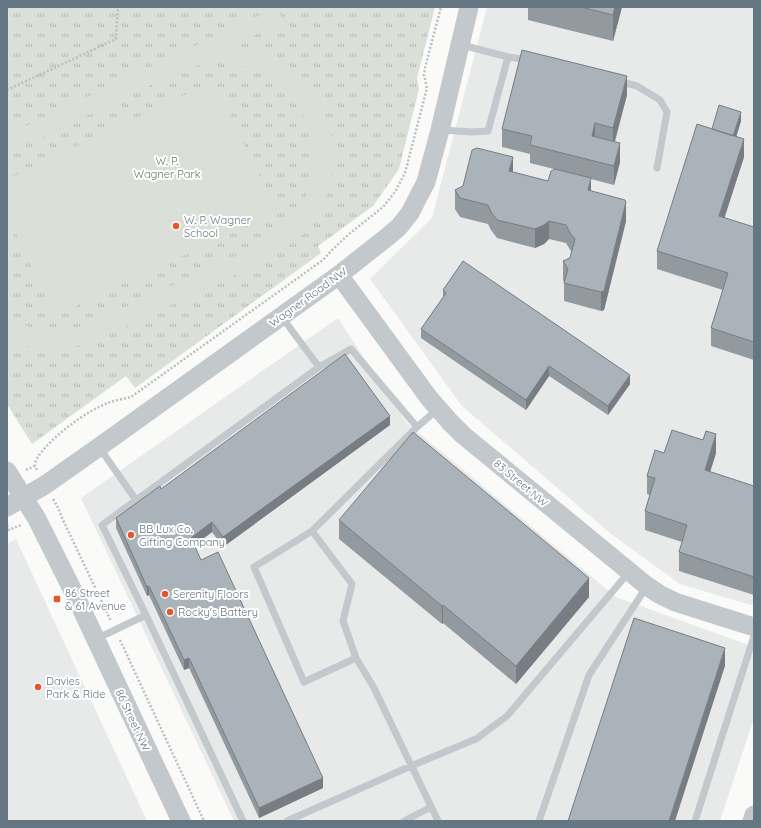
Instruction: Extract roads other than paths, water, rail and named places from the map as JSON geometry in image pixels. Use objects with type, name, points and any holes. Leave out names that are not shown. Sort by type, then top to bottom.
[{"type":"street","name":"Wagner Road NW","points":[[7,507],[45,485],[99,447],[339,275],[398,227],[410,213],[426,182],[469,7]]},
{"type":"street","name":"83 Street NW","points":[[339,275],[424,392],[463,435],[629,572],[659,594],[675,602],[754,627]]},
{"type":"street","name":"86 Street NW","points":[[7,471],[40,526],[96,639],[181,821]]},
{"type":"street","points":[[752,821],[754,815]]},
{"type":"lane","points":[[459,44],[508,57],[538,62]]},
{"type":"lane","points":[[440,130],[472,132],[488,131],[508,57]]},
{"type":"lane","points":[[614,80],[637,86],[654,96],[660,100],[667,112],[657,168]]},
{"type":"lane","points":[[281,316],[319,367]]},
{"type":"lane","points":[[244,821],[102,525],[319,367],[351,349],[416,427]]},
{"type":"lane","points":[[356,658],[304,682],[254,567],[312,531],[416,427],[438,409]]},
{"type":"lane","points":[[99,447],[136,500]]},
{"type":"lane","points":[[312,531],[352,584],[343,621],[356,658],[373,686],[438,821]]},
{"type":"lane","points":[[287,821],[476,739],[507,716],[629,572]]},
{"type":"lane","points":[[539,821],[589,675],[647,586]]},
{"type":"lane","points":[[96,639],[146,615]]},
{"type":"lane","points":[[696,821],[754,636]]},
{"type":"lane","points":[[404,821],[431,807]]},
{"type":"place","name":"W. P. Wagner School","points":[[176,226]]},
{"type":"place","name":"BB Lux Co. Gifting Company","points":[[131,535]]},
{"type":"place","name":"Serenity Floors","points":[[165,594]]},
{"type":"place","name":"86 Street & 61 Avenue","points":[[57,599]]},
{"type":"place","name":"Rocky's Battery","points":[[170,612]]},
{"type":"place","name":"Davies Park & Ride","points":[[38,687]]},
{"type":"park label","name":"W. P. Wagner Park","points":[[167,167]]}]
